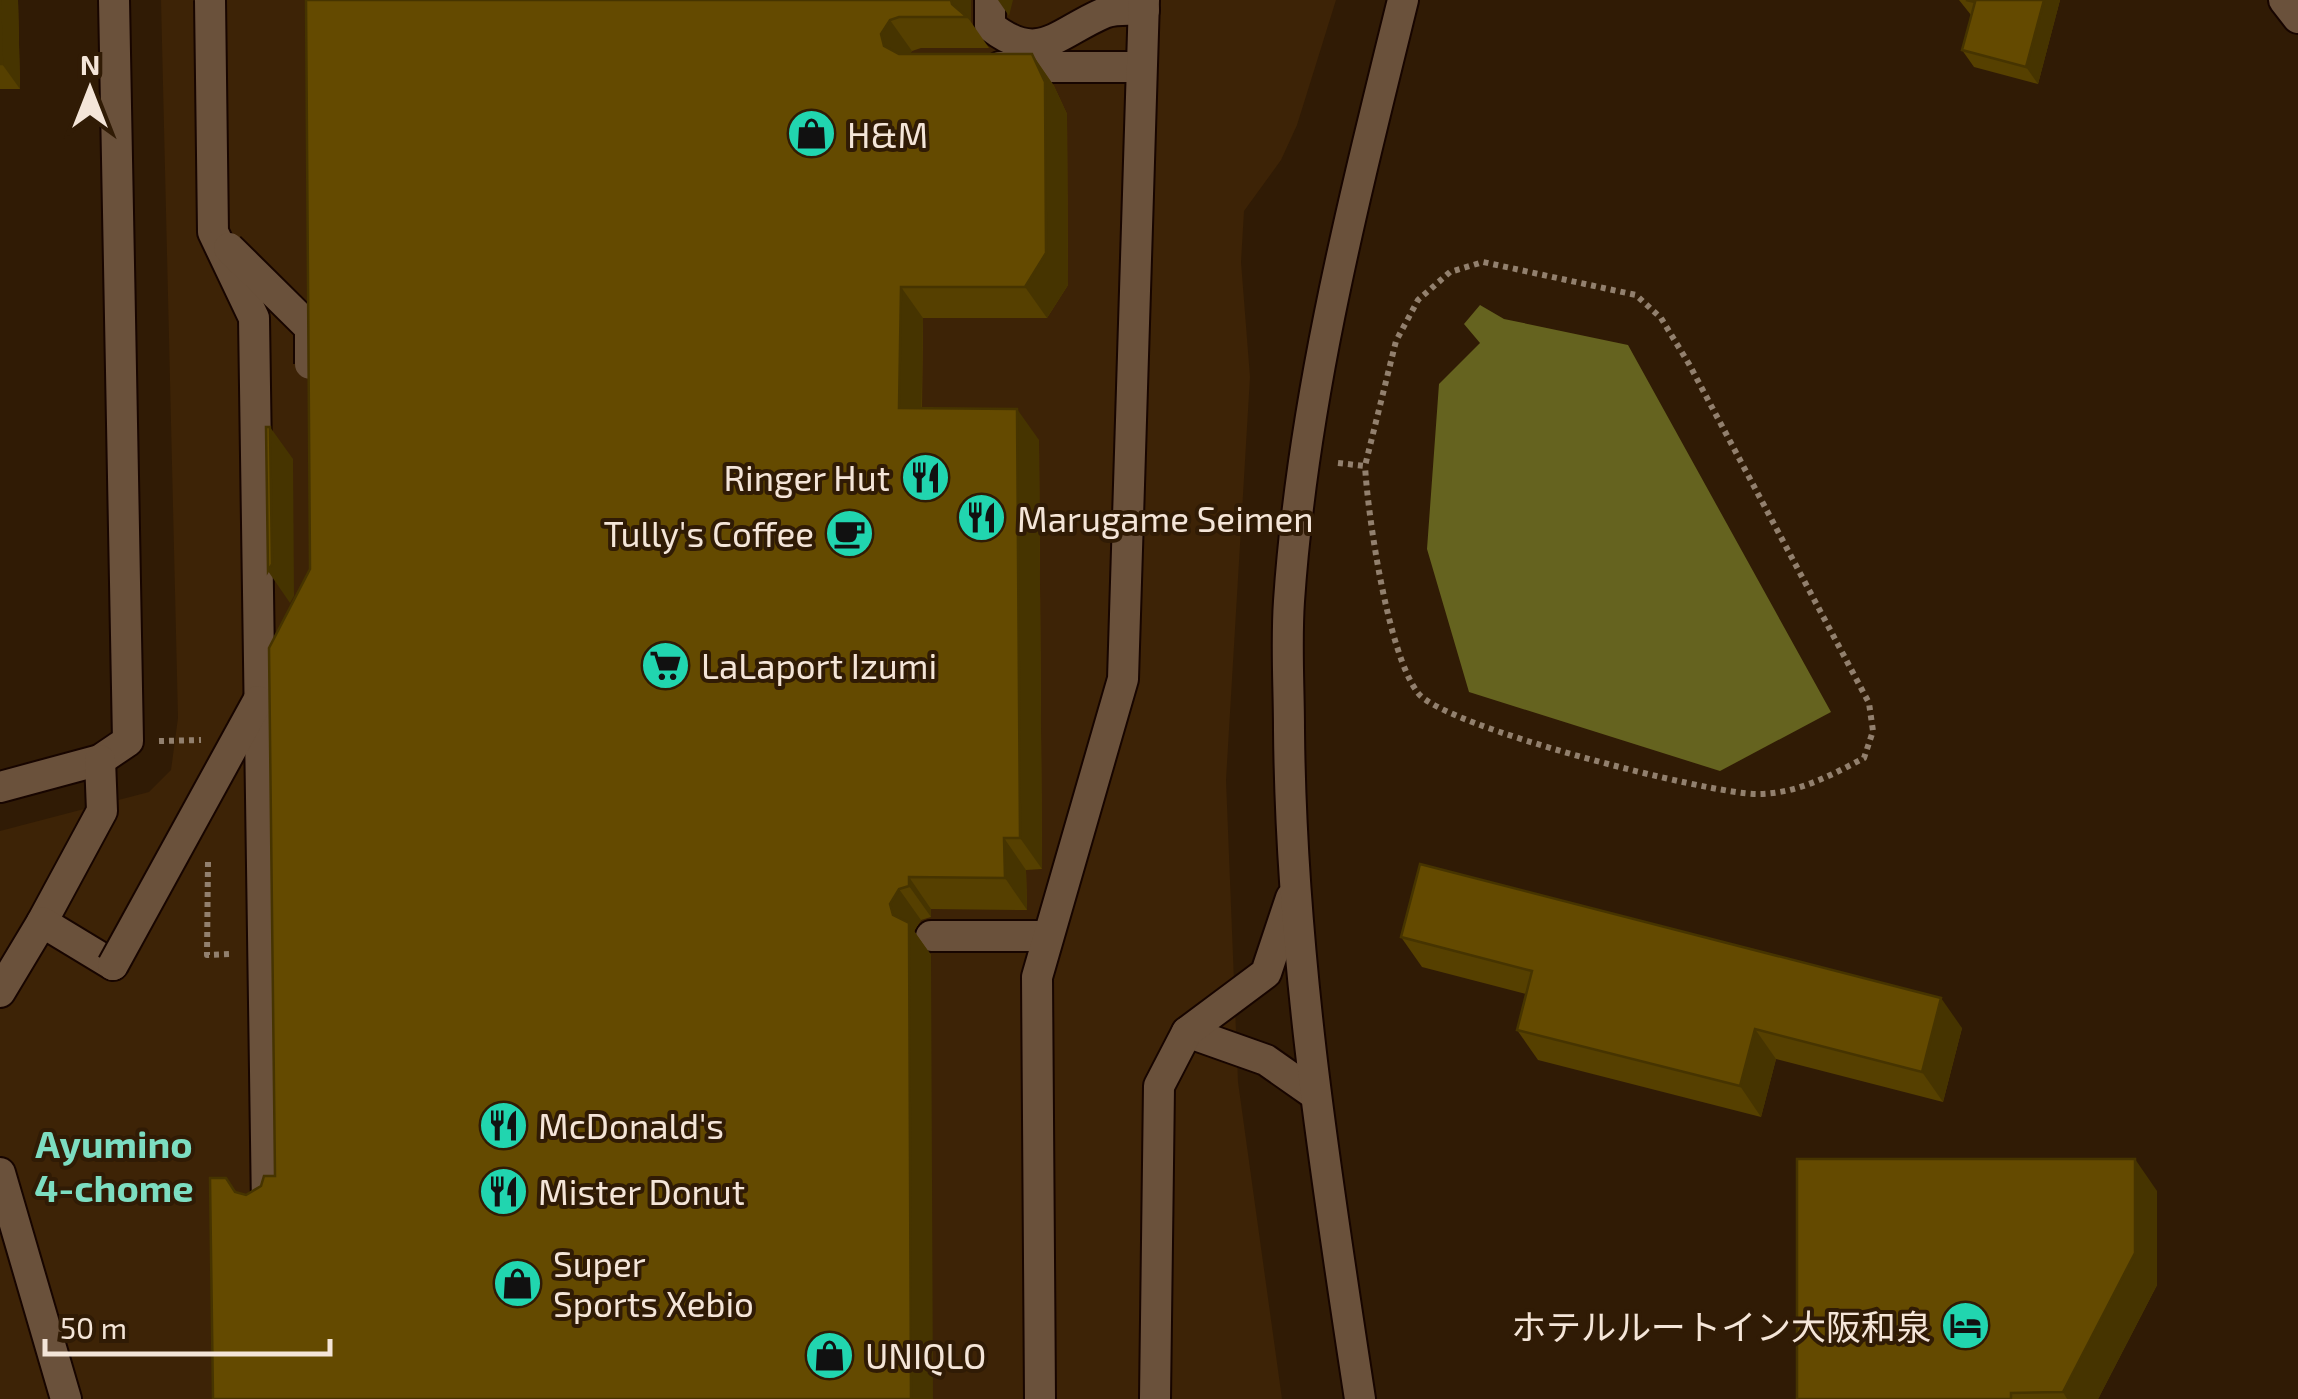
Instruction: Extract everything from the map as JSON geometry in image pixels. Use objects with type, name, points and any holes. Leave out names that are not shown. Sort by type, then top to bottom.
[{"type":"street","points":[[0,787],[100,760],[128,740],[114,0]]},
{"type":"street","points":[[210,0],[213,232],[254,318],[266,1208]]},
{"type":"street","points":[[990,0],[990,26],[1013,45],[1051,44],[1108,11],[1144,5],[1123,679],[1045,936],[1037,977],[1040,1399]]},
{"type":"street","points":[[1360,1399],[1313,1092],[1293,894],[1288,605],[1302,460],[1340,254],[1402,0]]},
{"type":"street","points":[[2284,0],[2298,18]]},
{"type":"street","points":[[971,68],[1141,68]]},
{"type":"street","points":[[213,232],[310,328],[311,403]]},
{"type":"street","points":[[42,922],[114,965],[284,653]]},
{"type":"street","points":[[0,992],[102,811],[100,760]]},
{"type":"street","points":[[1154,1399],[1159,1086],[1187,1032],[1266,973],[1293,894]]},
{"type":"street","points":[[931,936],[1045,936]]},
{"type":"street","points":[[1187,1032],[1266,1060],[1313,1092]]},
{"type":"street","points":[[0,1173],[66,1399]]},
{"type":"path","points":[[1483,262],[1636,295],[1660,318],[1690,364],[1869,702],[1873,731],[1864,758],[1794,790],[1756,794],[1702,787],[1481,727],[1439,710],[1418,693],[1400,647],[1370,532],[1365,466],[1396,341],[1418,300],[1450,272],[1483,262]]},
{"type":"path","points":[[1302,460],[1365,466]]},
{"type":"shaded area","name":"LaLaport Izumi","points":[[161,0],[1336,0],[1297,125],[1281,160],[1244,211],[1241,262],[1250,377],[1226,780],[1238,1082],[1282,1399],[0,1399],[0,831],[149,792],[171,770],[178,718]]},
{"type":"shaded area","points":[[1480,305],[1504,319],[1628,345],[1831,712],[1720,771],[1469,692],[1427,549],[1439,384],[1480,343],[1464,324]]},
{"type":"building","points":[[0,0],[2,64],[0,64]]},
{"type":"building","name":"LaLaport Izumi","points":[[306,0],[951,0],[967,17],[890,20],[881,34],[884,46],[899,54],[1032,54],[1045,82],[1046,253],[1025,287],[901,287],[899,408],[1017,409],[1020,838],[1004,838],[1005,878],[909,877],[909,886],[899,889],[890,904],[893,915],[909,923],[911,1399],[213,1399],[210,1178],[226,1178],[235,1192],[246,1195],[261,1186],[264,1176],[275,1176],[269,648],[310,569]]},
{"type":"building","points":[[1966,0],[2044,0],[2026,67],[1962,50],[1975,2]]},
{"type":"building","points":[[266,427],[270,427],[272,564],[268,571]]},
{"type":"building","points":[[1420,864],[1941,998],[1922,1072],[1755,1029],[1740,1086],[1517,1030],[1532,971],[1401,937]]},
{"type":"building","points":[[1797,1159],[2135,1159],[2135,1253],[2063,1392],[2011,1393],[2011,1399],[1797,1399]]},
{"type":"place","name":"H&M","points":[[812,134]]},
{"type":"place","name":"Ringer Hut","points":[[925,477]]},
{"type":"place","name":"Marugame Seimen","points":[[982,518]]},
{"type":"place","name":"Tully's Coffee","points":[[849,533]]},
{"type":"place","name":"LaLaport Izumi","points":[[666,665]]},
{"type":"place","name":"McDonald's","points":[[503,1125]]},
{"type":"place","name":"Mister Donut","points":[[503,1191]]},
{"type":"place","name":"Super Sports Xebio","points":[[518,1283]]},
{"type":"place","name":"ホテルルートイン大阪和泉","points":[[1966,1326]]},
{"type":"place","name":"UNIQLO","points":[[830,1355]]},
{"type":"district","name":"Ayumino 4-chome","points":[[114,1165]]}]
